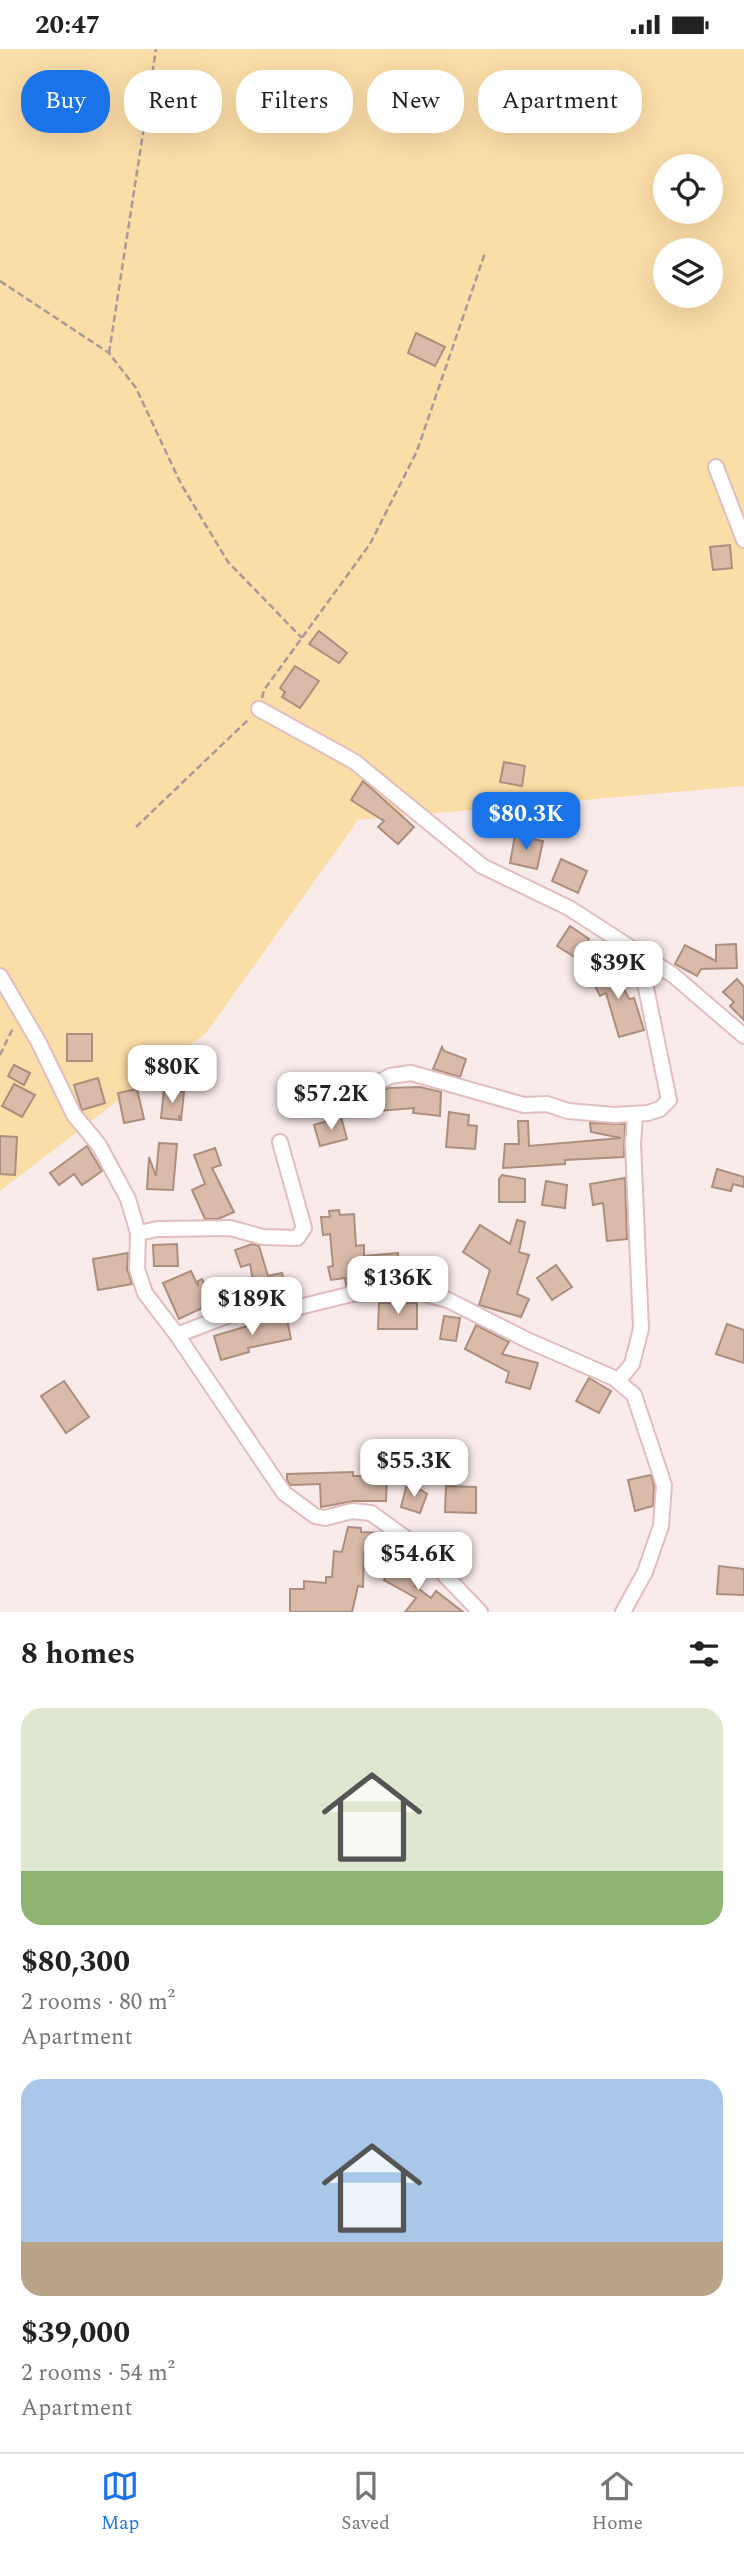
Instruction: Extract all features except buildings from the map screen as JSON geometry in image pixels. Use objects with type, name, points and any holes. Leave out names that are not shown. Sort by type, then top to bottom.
[{"type":"street","points":[[716,467],[744,540]]},
{"type":"street","points":[[259,709],[355,762],[482,866],[569,908],[673,975],[744,1036]]},
{"type":"street","points":[[378,1083],[390,1076],[411,1073],[524,1105],[547,1104],[568,1111],[635,1116],[660,1109],[669,1100],[639,954]]},
{"type":"street","points":[[0,976],[74,1115],[99,1145],[128,1199],[138,1233],[137,1269],[145,1293],[177,1335],[284,1493],[315,1516],[325,1518],[352,1511],[371,1513],[418,1547],[480,1612]]},
{"type":"street","points":[[618,1381],[632,1364],[641,1329],[633,1144],[635,1116]]},
{"type":"street","points":[[138,1233],[158,1229],[230,1228],[263,1237],[297,1238],[304,1228],[301,1208],[280,1142]]},
{"type":"street","points":[[177,1335],[242,1310],[291,1309],[352,1294],[405,1289],[448,1300],[527,1341],[618,1381],[634,1395],[664,1485],[661,1525],[645,1572],[623,1612]]},
{"type":"path","points":[[109,353],[156,49]]},
{"type":"path","points":[[136,827],[259,709],[264,691],[370,544],[417,451],[485,253]]},
{"type":"path","points":[[0,281],[109,353],[136,388],[181,484],[228,562],[302,638]]},
{"type":"path","points":[[0,1055],[21,1013]]},
{"type":"shaded area","points":[[0,49],[744,49],[744,786],[358,820],[206,1033],[0,1191]]}]
